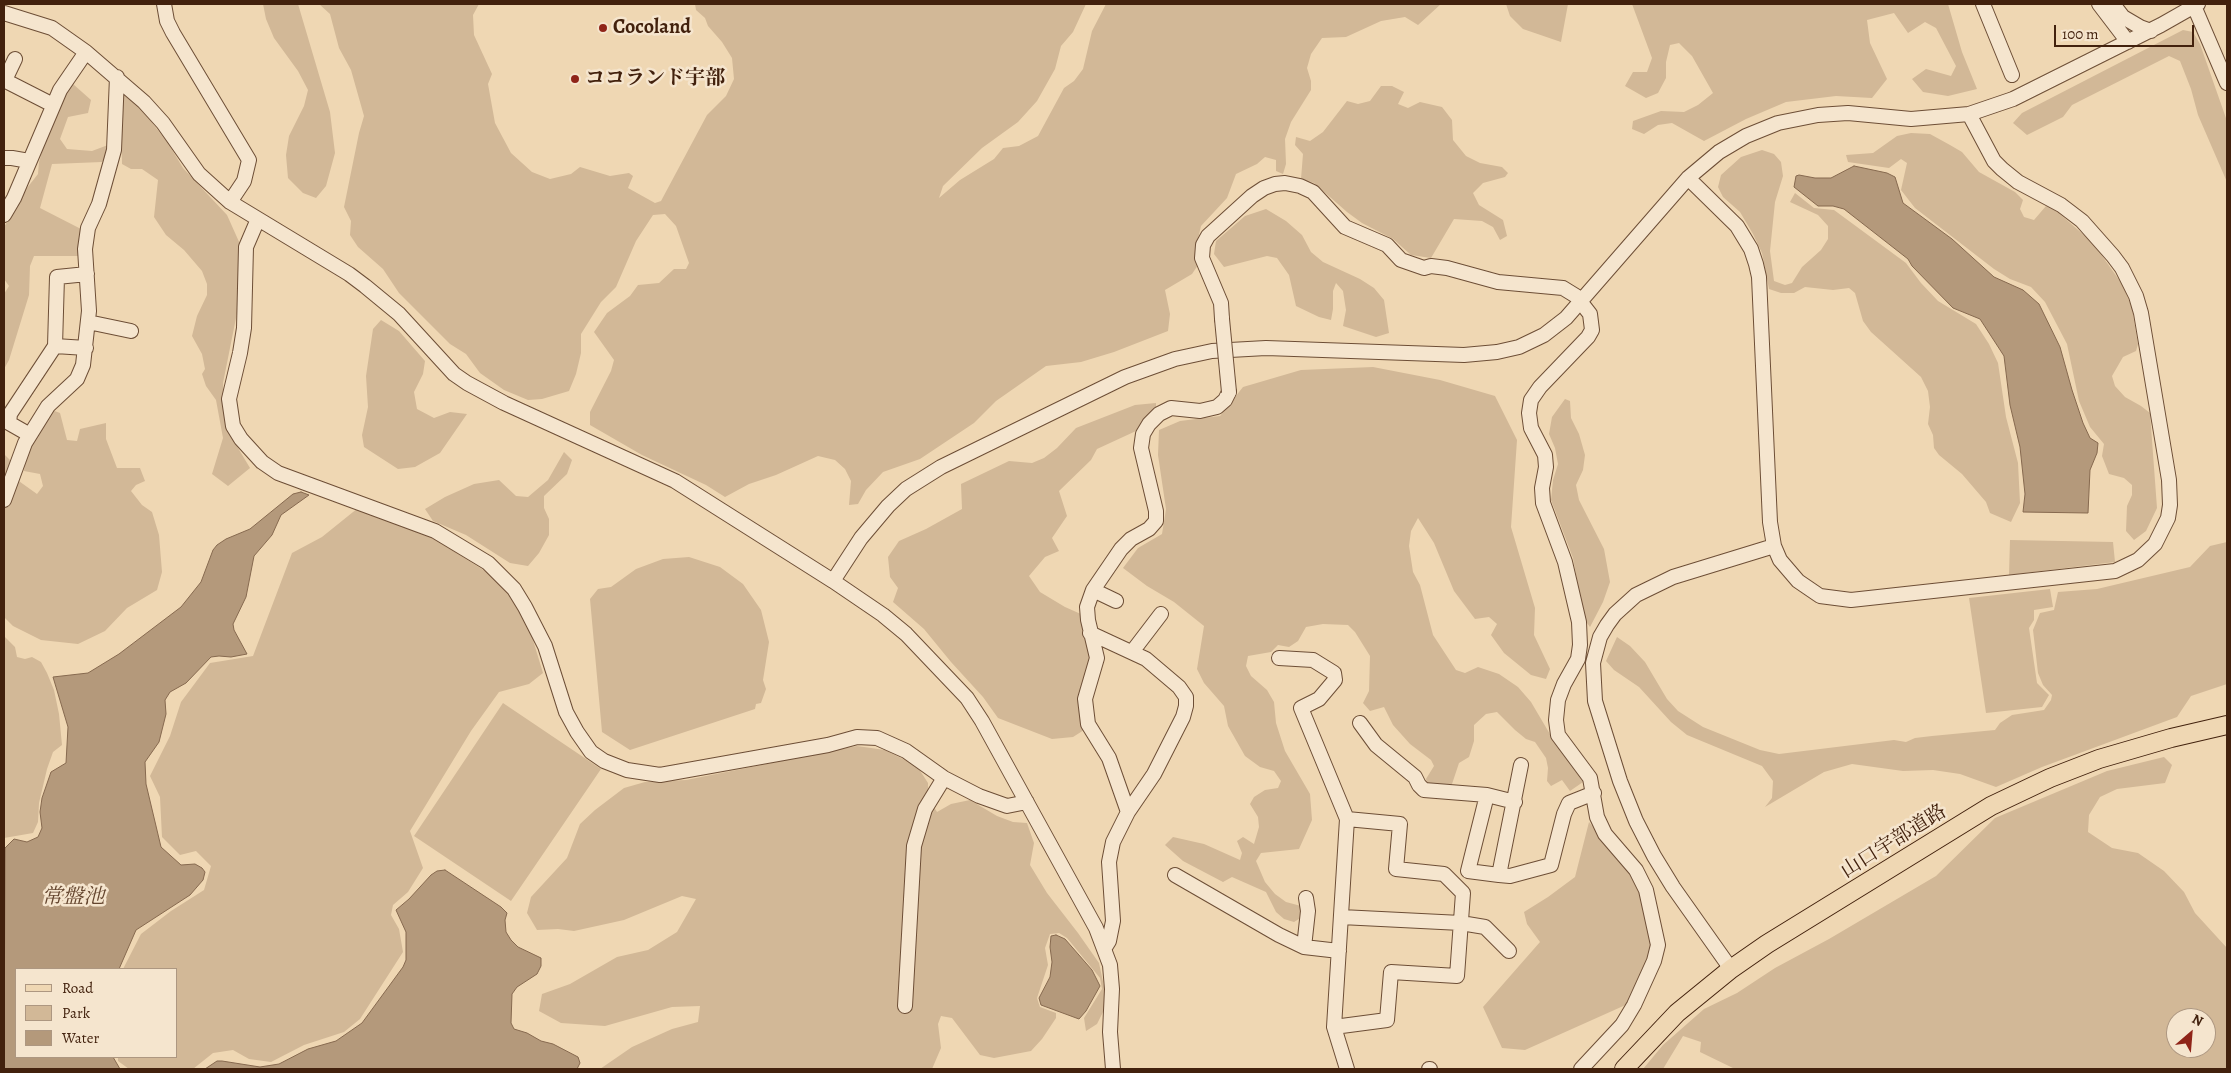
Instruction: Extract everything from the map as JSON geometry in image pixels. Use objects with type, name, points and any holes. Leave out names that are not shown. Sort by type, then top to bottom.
[{"type":"main road","points":[[2171,738],[2201,723],[2227,717]]},
{"type":"main road","name":"山口宇部道路","points":[[1624,1069],[1677,1013],[1731,969],[1767,944],[1992,806],[2074,768],[2171,738],[2227,725]]},
{"type":"street","points":[[164,4],[167,20],[173,33],[249,160],[244,181],[230,202]]},
{"type":"street","points":[[1983,4],[2012,74]]},
{"type":"street","points":[[2099,4],[2128,42]]},
{"type":"street","points":[[2113,4],[2123,18],[2150,31]]},
{"type":"street","points":[[833,581],[875,520],[906,489],[941,468],[1125,376],[1152,366],[1195,354],[1251,349],[1464,356],[1519,347],[1544,335],[1566,318],[1581,302],[1688,178],[1719,152],[1760,130],[1795,119],[1834,114],[1870,114],[1910,119],[1969,114],[2014,99],[2150,31],[2196,5],[2222,54],[2227,83]]},
{"type":"street","points":[[4,16],[52,28],[86,52],[144,102],[162,123],[199,174],[230,202],[366,286],[398,314],[454,374],[468,384],[504,403],[674,481],[833,581],[883,615],[906,634],[967,698],[1096,928],[1110,966],[1112,989],[1110,1032],[1113,1069]]},
{"type":"street","points":[[4,215],[14,198],[60,90],[86,52]]},
{"type":"street","points":[[15,59],[4,80],[53,105]]},
{"type":"street","points":[[4,500],[25,443],[48,406],[77,379],[83,365],[88,322],[86,249],[88,228],[99,204],[114,150],[117,77]]},
{"type":"street","points":[[1688,178],[1737,226],[1751,249],[1756,264],[1759,277],[1770,522],[1774,546],[1780,560],[1788,571],[1809,590],[1834,599],[1851,600],[2115,571],[2129,566],[2146,553],[2163,530],[2168,518],[2171,492],[2142,314],[2130,283],[2113,256],[2082,221],[2061,205],[2018,182],[2002,169],[1990,155],[1969,114]]},
{"type":"street","points":[[4,158],[29,162]]},
{"type":"street","points":[[1128,812],[1109,758],[1088,724],[1085,699],[1097,658],[1090,633],[1087,607],[1093,590],[1121,549],[1131,539],[1149,529],[1156,521],[1156,511],[1141,448],[1144,434],[1149,424],[1160,414],[1171,408],[1200,411],[1217,407],[1225,400],[1229,392],[1221,304],[1202,258],[1208,236],[1252,196],[1264,188],[1285,183],[1300,186],[1314,192],[1345,227],[1387,245],[1402,260],[1424,268],[1431,266],[1447,268],[1498,282],[1563,288],[1576,296],[1590,314],[1592,330],[1588,337],[1540,387],[1531,400],[1528,413],[1531,428],[1545,454],[1546,467],[1542,488],[1543,503],[1565,562],[1580,622],[1578,659],[1564,684],[1558,700],[1556,720],[1558,735],[1590,778],[1597,817],[1605,834],[1636,870],[1646,890],[1658,945],[1654,961],[1626,1018],[1581,1069]]},
{"type":"street","points":[[258,219],[246,247],[244,328],[229,399],[233,426],[241,439],[262,462],[278,472],[435,531],[488,562],[514,589],[525,607],[545,646],[566,712],[577,732],[592,752],[604,761],[620,768],[645,774],[660,775],[828,746],[857,737],[877,738],[906,751],[944,778],[979,796],[1007,806],[1027,802]]},
{"type":"street","points":[[30,435],[9,423],[10,414],[55,346],[57,278],[87,274]]},
{"type":"street","points":[[88,322],[131,331]]},
{"type":"street","points":[[55,346],[86,348]]},
{"type":"street","points":[[1731,969],[1673,886],[1654,856],[1636,820],[1620,780],[1595,701],[1593,663],[1600,637],[1607,625],[1615,614],[1636,595],[1673,577],[1774,546]]},
{"type":"street","points":[[1093,590],[1116,601]]},
{"type":"street","points":[[1132,652],[1161,614]]},
{"type":"street","points":[[1090,633],[1146,659],[1179,687],[1186,697],[1183,717],[1154,774],[1128,812],[1113,842],[1109,862],[1113,921],[1109,941],[1104,949]]},
{"type":"street","points":[[1280,658],[1313,660],[1334,673],[1335,680],[1319,700],[1300,708],[1347,819],[1334,1028],[1347,1069]]},
{"type":"street","points":[[1360,724],[1376,745],[1390,759],[1416,777],[1419,786],[1424,790],[1487,795],[1515,802]]},
{"type":"street","points":[[1499,875],[1521,766]]},
{"type":"street","points":[[905,1006],[914,846],[925,809],[944,778]]},
{"type":"street","points":[[1487,795],[1468,871],[1510,876],[1551,864],[1564,814],[1569,803],[1594,793]]},
{"type":"street","points":[[1334,1028],[1387,1020],[1391,972],[1457,976],[1463,893],[1444,874],[1396,869],[1400,824],[1347,819]]},
{"type":"street","points":[[1175,875],[1279,935],[1304,947],[1339,951]]},
{"type":"street","points":[[1304,947],[1308,911],[1306,898]]},
{"type":"street","points":[[1341,917],[1460,923],[1485,927],[1509,950]]},
{"type":"green space","points":[[263,4],[298,4],[330,112],[335,153],[326,186],[316,198],[303,193],[288,178],[286,155],[289,136],[304,106],[308,90],[298,71],[274,38],[266,19]]},
{"type":"green space","points":[[319,4],[479,4],[473,15],[474,35],[492,74],[488,84],[495,123],[511,153],[532,172],[550,179],[571,174],[580,167],[610,176],[629,173],[633,176],[628,188],[655,203],[661,201],[707,115],[726,96],[734,79],[732,58],[722,42],[708,26],[705,18],[696,10],[695,4],[1086,4],[1073,32],[1061,46],[1055,69],[1037,101],[1018,122],[982,148],[943,186],[939,198],[960,180],[994,159],[1003,148],[1019,146],[1038,136],[1064,88],[1074,81],[1083,69],[1092,31],[1106,4],[1441,4],[1418,25],[1405,17],[1381,21],[1346,37],[1322,38],[1311,54],[1307,68],[1311,81],[1311,90],[1291,122],[1285,139],[1286,164],[1283,174],[1276,171],[1276,160],[1265,157],[1257,164],[1236,174],[1227,198],[1201,226],[1198,239],[1200,262],[1192,274],[1165,290],[1170,314],[1168,331],[1114,352],[1081,362],[1046,366],[996,401],[974,423],[920,459],[883,472],[866,490],[858,504],[849,505],[851,481],[845,469],[835,460],[818,456],[776,475],[749,484],[725,497],[706,485],[642,455],[590,425],[590,412],[611,371],[614,360],[594,332],[607,313],[630,296],[638,285],[659,283],[674,269],[686,269],[689,263],[676,226],[665,214],[653,215],[636,241],[616,287],[601,302],[581,334],[581,353],[576,374],[569,391],[542,399],[528,400],[504,390],[480,373],[466,354],[450,344],[399,293],[383,269],[358,247],[350,235],[351,221],[344,207],[364,116],[351,70],[339,48],[330,14]]},
{"type":"green space","points":[[1506,4],[1568,4],[1561,42],[1523,29],[1510,16]]},
{"type":"green space","points":[[1632,4],[1948,4],[1962,52],[1977,89],[1948,96],[1923,92],[1912,79],[1926,69],[1951,76],[1956,66],[1936,28],[1925,22],[1908,33],[1894,13],[1867,20],[1870,43],[1887,79],[1872,98],[1836,96],[1786,102],[1746,119],[1704,141],[1672,123],[1658,125],[1644,134],[1632,129],[1633,121],[1661,111],[1684,112],[1698,105],[1713,93],[1692,56],[1679,43],[1670,45],[1666,62],[1666,78],[1658,93],[1646,98],[1625,86],[1633,72],[1647,72],[1652,58]]},
{"type":"green space","points":[[2183,30],[2193,32],[2200,44],[2227,121],[2227,182],[2198,115],[2191,89],[2180,61],[2169,56],[2072,105],[2063,117],[2027,135],[2013,123],[2022,113]]},
{"type":"green space","points":[[73,84],[91,100],[88,113],[68,117],[60,139],[67,149],[92,151],[108,145],[108,152],[102,162],[52,164],[40,208],[81,229],[78,256],[34,256],[30,266],[29,295],[9,360],[4,369],[4,294],[9,286],[4,279],[4,227],[27,188],[38,174],[39,162],[52,118],[63,97]]},
{"type":"green space","points":[[1381,86],[1392,86],[1404,92],[1398,104],[1408,108],[1420,102],[1442,107],[1452,120],[1453,140],[1466,156],[1480,163],[1502,167],[1508,173],[1505,177],[1483,183],[1473,193],[1479,205],[1503,220],[1507,236],[1500,240],[1493,227],[1482,221],[1454,219],[1431,258],[1411,255],[1393,239],[1362,223],[1347,212],[1314,183],[1301,179],[1303,154],[1295,145],[1296,137],[1310,141],[1323,132],[1347,101],[1358,104],[1370,101]]},
{"type":"green space","points":[[124,94],[142,110],[168,143],[183,168],[227,215],[240,244],[237,313],[223,383],[224,408],[232,438],[250,468],[228,486],[212,474],[223,438],[216,400],[206,386],[202,374],[205,369],[202,354],[192,336],[197,316],[207,295],[207,284],[202,271],[184,250],[166,235],[154,217],[158,180],[142,169],[131,169],[122,164],[121,109]]},
{"type":"green space","points":[[1911,133],[1930,134],[1962,152],[1979,172],[2015,192],[2023,200],[2020,209],[2024,217],[2034,220],[2046,206],[2053,208],[2093,243],[2122,284],[2132,308],[2138,344],[2136,351],[2123,357],[2112,376],[2115,386],[2125,397],[2150,413],[2157,508],[2146,531],[2134,540],[2126,531],[2127,506],[2132,495],[2132,485],[2124,478],[2109,474],[2102,456],[2104,444],[2090,427],[2079,401],[2067,344],[2045,302],[2031,287],[2010,279],[1994,269],[1915,208],[1901,190],[1907,163],[1901,159],[1889,168],[1848,162],[1846,155],[1873,153],[1897,136]]},
{"type":"green space","points":[[1762,150],[1774,154],[1781,162],[1783,176],[1775,202],[1770,251],[1774,281],[1785,285],[1792,283],[1802,267],[1821,250],[1828,239],[1828,226],[1818,215],[1790,202],[1795,193],[1814,208],[1834,210],[1906,263],[1938,301],[1976,324],[1998,363],[2006,417],[2018,463],[2020,503],[2011,522],[1990,513],[1986,502],[1962,474],[1939,455],[1934,448],[1933,435],[1928,424],[1930,407],[1928,391],[1921,377],[1871,332],[1863,321],[1855,293],[1849,288],[1833,290],[1805,287],[1794,293],[1781,293],[1769,289],[1762,253],[1753,234],[1740,212],[1723,197],[1718,187],[1721,175],[1741,157]]},
{"type":"green space","points":[[1266,209],[1286,221],[1302,235],[1311,252],[1323,262],[1360,279],[1374,288],[1384,300],[1389,333],[1376,337],[1343,326],[1346,310],[1343,291],[1336,283],[1333,291],[1331,320],[1319,317],[1296,306],[1289,275],[1277,258],[1267,256],[1224,267],[1214,254],[1216,241],[1245,216]]},
{"type":"green space","points":[[381,320],[399,331],[425,361],[423,374],[414,392],[417,409],[434,418],[450,412],[467,414],[440,453],[415,467],[398,469],[364,447],[362,435],[368,407],[366,376],[373,329]]},
{"type":"green space","points":[[1373,367],[1440,380],[1495,396],[1517,440],[1511,527],[1535,608],[1534,635],[1550,669],[1546,679],[1531,675],[1504,653],[1491,635],[1497,624],[1489,617],[1475,619],[1454,591],[1434,543],[1418,518],[1411,531],[1409,546],[1413,572],[1420,585],[1433,635],[1456,670],[1465,673],[1478,667],[1499,674],[1518,687],[1531,702],[1554,741],[1576,768],[1583,782],[1570,791],[1562,780],[1551,786],[1547,781],[1548,768],[1546,758],[1535,742],[1526,739],[1497,712],[1486,714],[1474,725],[1474,741],[1469,757],[1459,763],[1451,787],[1428,785],[1426,779],[1434,766],[1431,760],[1410,744],[1393,725],[1384,707],[1370,711],[1363,703],[1369,691],[1370,656],[1355,632],[1348,625],[1323,624],[1306,627],[1298,641],[1289,647],[1278,645],[1271,652],[1248,656],[1246,666],[1251,676],[1267,690],[1274,702],[1276,723],[1285,751],[1310,794],[1312,820],[1299,849],[1261,853],[1256,861],[1265,882],[1275,894],[1286,902],[1301,906],[1299,919],[1294,922],[1284,919],[1276,912],[1266,892],[1232,877],[1223,882],[1183,861],[1165,845],[1173,837],[1204,844],[1240,860],[1242,853],[1237,841],[1243,837],[1254,844],[1259,827],[1258,817],[1250,804],[1254,797],[1265,790],[1278,788],[1281,781],[1274,771],[1260,767],[1245,756],[1228,726],[1224,706],[1204,683],[1197,669],[1204,626],[1174,602],[1147,586],[1123,568],[1138,548],[1162,534],[1166,509],[1158,455],[1159,430],[1180,421],[1220,416],[1243,387],[1301,370]]},
{"type":"green space","points":[[1565,399],[1570,401],[1571,418],[1579,434],[1585,455],[1583,470],[1576,485],[1579,500],[1604,549],[1610,582],[1603,602],[1590,627],[1584,619],[1573,558],[1551,500],[1553,480],[1558,464],[1555,448],[1549,434],[1552,417]]},
{"type":"green space","points":[[1156,403],[1156,408],[1136,431],[1097,449],[1091,460],[1059,491],[1067,516],[1052,538],[1059,551],[1045,557],[1029,576],[1040,592],[1083,615],[1095,654],[1089,671],[1084,730],[1073,737],[1052,739],[998,718],[983,697],[924,629],[893,602],[898,588],[890,577],[888,557],[899,541],[926,529],[962,509],[961,484],[1009,461],[1032,463],[1044,458],[1057,448],[1076,428],[1135,405]]},
{"type":"green space","points":[[52,410],[60,413],[67,440],[77,441],[80,429],[106,423],[106,439],[117,468],[140,468],[145,481],[136,485],[131,491],[142,505],[152,512],[159,535],[162,572],[157,590],[127,608],[105,631],[78,644],[41,640],[13,626],[4,617],[4,454],[10,460],[9,474],[37,494],[43,486],[40,474],[24,471],[25,462],[39,429]]},
{"type":"green space","points":[[564,452],[572,460],[567,474],[544,496],[544,508],[549,519],[549,535],[539,553],[528,566],[510,563],[466,535],[433,521],[425,509],[445,497],[474,484],[499,480],[516,496],[528,497],[548,480]]},
{"type":"green space","points":[[358,508],[388,518],[436,540],[507,585],[530,630],[543,673],[529,684],[499,692],[471,731],[410,831],[423,868],[408,892],[393,905],[391,915],[399,929],[403,952],[360,1019],[344,1032],[304,1045],[271,1062],[249,1059],[233,1050],[213,1053],[193,1069],[129,1069],[118,1061],[118,1058],[178,1058],[178,968],[124,968],[141,934],[171,911],[204,890],[211,866],[196,851],[180,855],[162,837],[160,797],[150,776],[170,736],[181,702],[210,663],[253,656],[292,553],[322,537]]},
{"type":"green space","points":[[2010,540],[2113,542],[2115,562],[2009,575]]},
{"type":"green space","points":[[2227,542],[2227,684],[2191,696],[2177,717],[2042,767],[1996,787],[1960,774],[1933,770],[1903,771],[1852,764],[1824,772],[1765,807],[1772,798],[1773,781],[1762,766],[1687,735],[1671,722],[1639,687],[1614,670],[1606,661],[1617,637],[1630,646],[1645,662],[1667,699],[1678,711],[1703,727],[1760,750],[1779,754],[1894,740],[1906,742],[1915,738],[1995,730],[2000,723],[2012,715],[2044,710],[2051,700],[2052,695],[2043,685],[2038,673],[2033,630],[2040,613],[2054,610],[2058,592],[2097,589],[2190,567],[2210,546]]},
{"type":"green space","points":[[689,557],[720,567],[743,584],[761,610],[769,642],[763,680],[766,689],[761,703],[756,704],[755,709],[630,750],[602,732],[590,599],[598,589],[611,587],[636,569],[663,559]]},
{"type":"green space","points":[[2050,589],[2053,607],[2034,610],[2034,620],[2029,628],[2037,683],[2049,695],[2042,707],[1986,713],[1969,598]]},
{"type":"green space","points":[[4,636],[15,647],[17,657],[25,659],[32,657],[41,662],[47,673],[54,690],[59,714],[62,745],[53,752],[47,769],[39,803],[38,822],[33,833],[4,838]]},
{"type":"green space","points":[[503,703],[601,769],[511,901],[414,836]]},
{"type":"green space","points":[[857,746],[885,750],[917,766],[928,783],[928,797],[937,812],[951,804],[970,800],[997,816],[1013,822],[1027,823],[1034,843],[1030,865],[1047,893],[1099,963],[1105,991],[1105,1008],[1097,1024],[1086,1031],[1084,1018],[1102,989],[1100,978],[1067,938],[1059,933],[1050,934],[1045,948],[1048,965],[1037,998],[1040,1007],[1056,1013],[1056,1018],[1042,1039],[1031,1051],[994,1058],[980,1055],[952,1018],[941,1016],[938,1024],[941,1048],[932,1069],[600,1069],[632,1047],[672,1029],[698,1022],[700,1006],[672,1007],[605,1026],[561,1023],[539,1011],[542,994],[570,984],[617,957],[648,950],[677,932],[696,899],[682,896],[624,920],[574,931],[558,929],[537,930],[527,913],[531,897],[567,858],[580,824],[595,810],[624,788],[645,782],[686,780]]},
{"type":"green space","points":[[2164,757],[2172,765],[2165,783],[2117,789],[2100,797],[2089,815],[2088,832],[2112,848],[2138,853],[2164,871],[2184,892],[2195,913],[2227,948],[2227,1069],[1735,1069],[1700,1052],[1701,1042],[1683,1036],[1663,1069],[1643,1069],[1663,1045],[1704,1009],[1737,993],[1775,968],[1829,939],[1936,876],[1995,818],[2107,771]]},
{"type":"green space","points":[[1589,822],[1643,889],[1652,950],[1630,1003],[1525,1050],[1502,1048],[1483,1007],[1540,942],[1527,924],[1524,912],[1575,877]]},
{"type":"water","points":[[1854,166],[1887,173],[1895,177],[1903,203],[1952,239],[1994,277],[2023,290],[2039,304],[2060,347],[2083,423],[2090,438],[2098,443],[2097,453],[2090,470],[2088,513],[2023,512],[2025,494],[2020,447],[2010,405],[2004,356],[1980,319],[1953,308],[1912,266],[1908,259],[1844,209],[1833,206],[1818,206],[1794,187],[1796,176],[1831,178]]},
{"type":"water","name":"常盤池","points":[[301,492],[309,495],[281,515],[272,535],[254,556],[246,597],[233,624],[234,630],[247,654],[231,657],[211,657],[186,683],[170,692],[165,700],[166,714],[159,742],[145,762],[146,784],[161,847],[181,865],[195,864],[202,868],[205,872],[203,880],[190,895],[136,930],[119,968],[15,968],[15,1058],[114,1058],[120,1069],[4,1069],[5,848],[14,839],[27,842],[38,837],[42,828],[40,812],[42,798],[51,772],[66,763],[68,727],[53,677],[88,673],[119,654],[181,607],[201,582],[213,550],[217,545],[250,529],[293,494]]},
{"type":"water","points":[[445,870],[501,907],[507,913],[505,920],[506,932],[511,940],[518,947],[541,958],[541,966],[537,974],[517,987],[512,994],[511,1023],[514,1029],[527,1033],[541,1041],[553,1044],[578,1057],[580,1063],[577,1069],[205,1069],[217,1061],[260,1067],[279,1064],[308,1049],[336,1041],[362,1023],[403,967],[406,960],[406,932],[396,910],[431,875],[437,871]]},
{"type":"water","points":[[1056,935],[1065,939],[1092,970],[1100,986],[1086,1011],[1079,1019],[1041,1005],[1039,998],[1050,977],[1052,962],[1051,936]]},
{"type":"place","name":"Cocoland","points":[[603,28]]},
{"type":"place","name":"ココランド宇部","points":[[575,79]]}]
